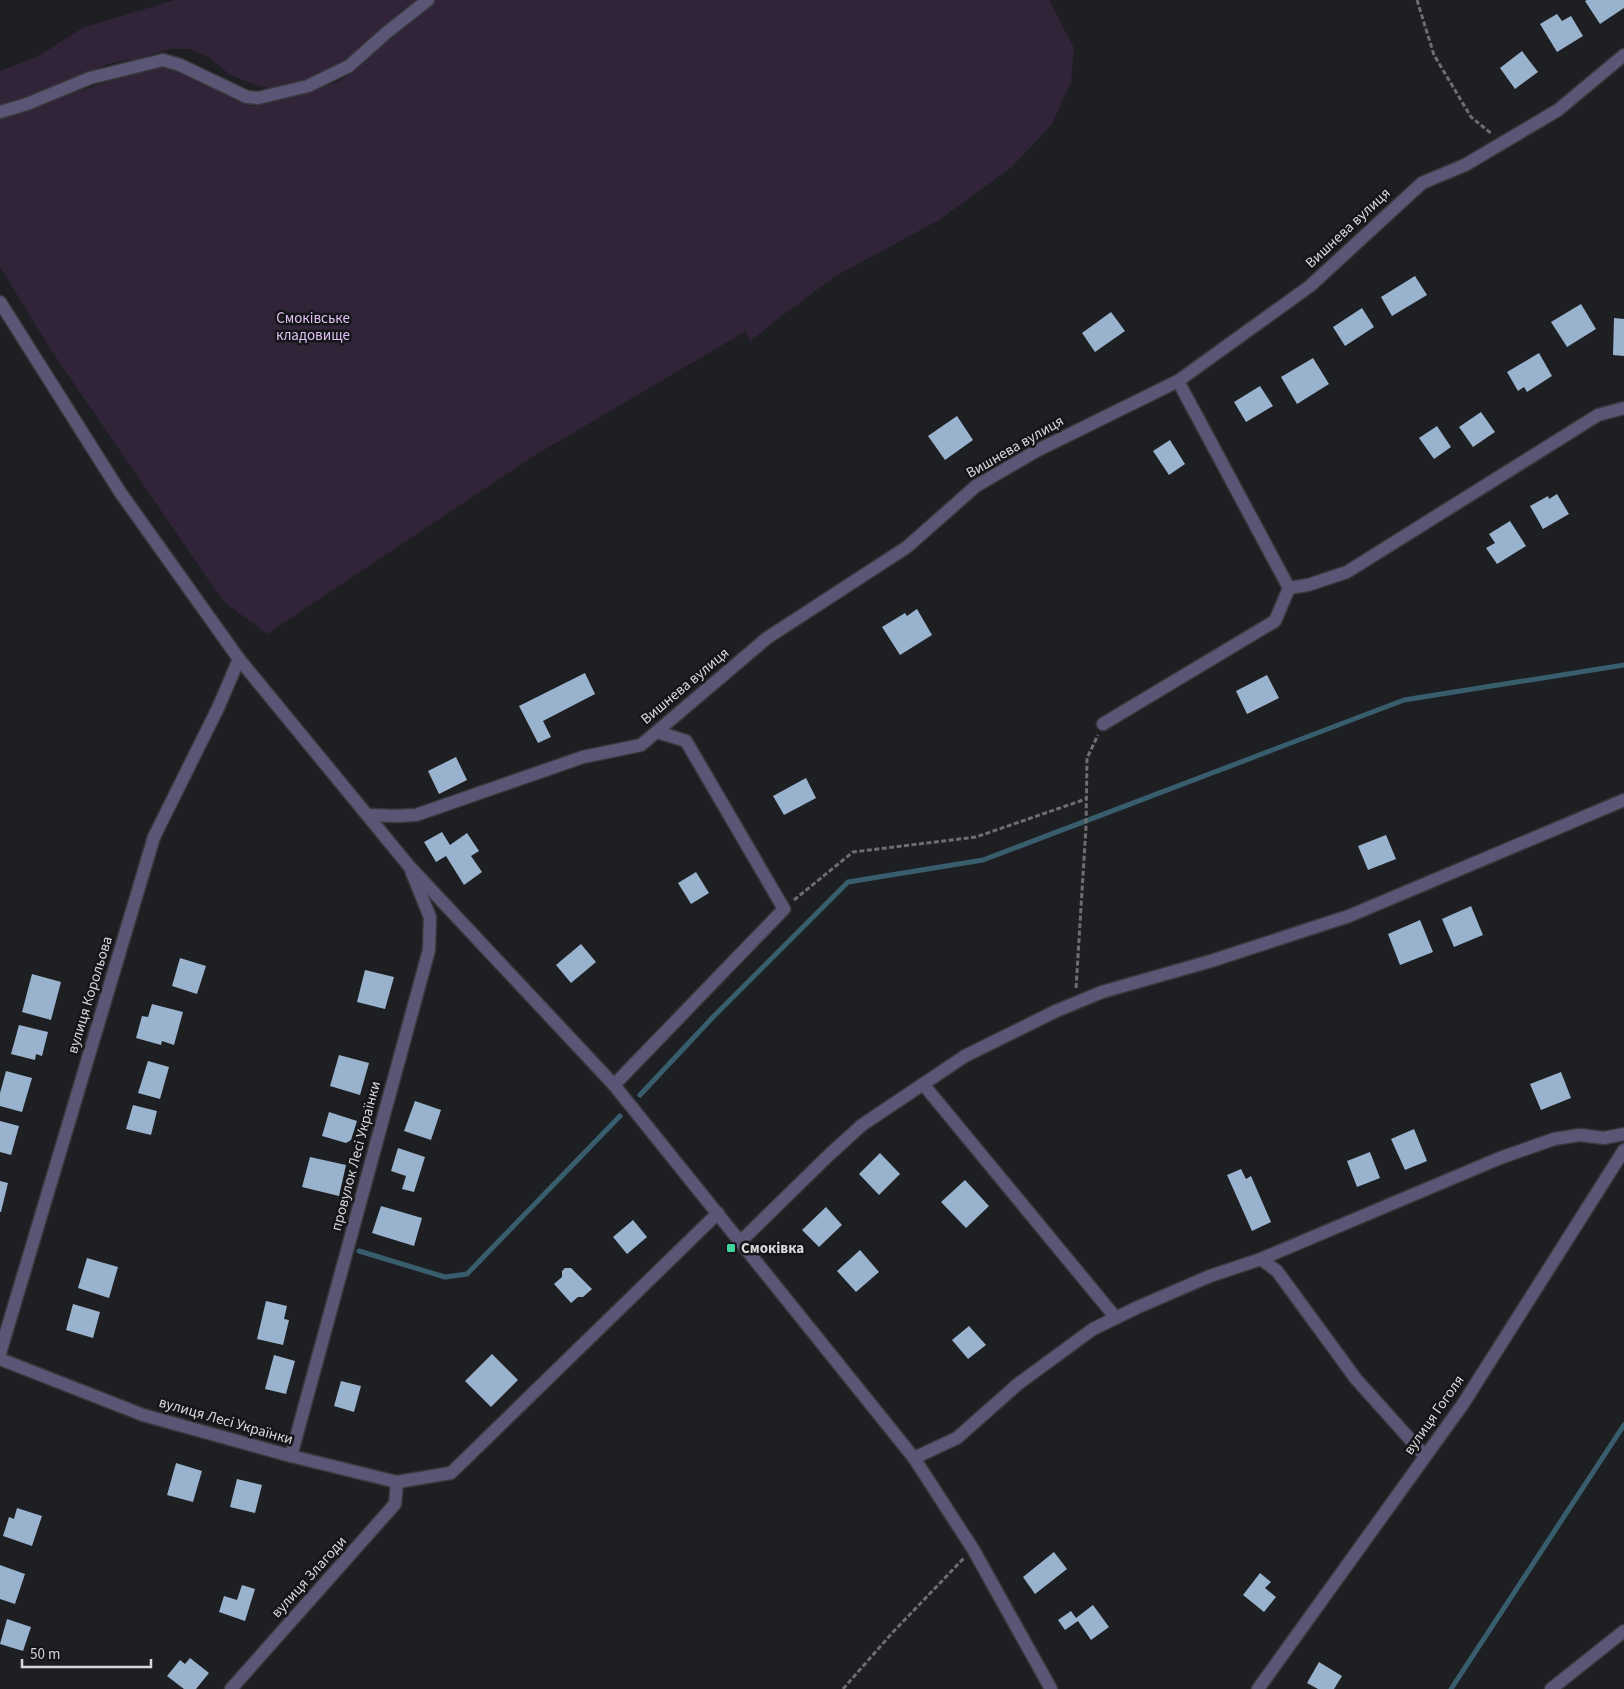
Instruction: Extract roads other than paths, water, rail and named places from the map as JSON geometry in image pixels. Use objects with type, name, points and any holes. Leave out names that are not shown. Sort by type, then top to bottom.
[{"type":"street","points":[[0,112],[27,104],[90,78],[163,60],[180,65],[239,94],[253,98],[308,86],[349,66],[386,33],[428,0]]},
{"type":"street","name":"Вишнева вулиця","points":[[369,815],[416,815],[583,756],[641,745],[767,638],[907,547],[976,486],[1038,450],[1178,381],[1310,286],[1422,183],[1465,165],[1558,110],[1624,55]]},
{"type":"street","points":[[0,302],[120,492],[240,659],[409,866],[614,1085],[914,1458],[973,1549],[1051,1689]]},
{"type":"street","points":[[1178,381],[1290,588]]},
{"type":"street","points":[[1290,588],[1308,585],[1347,572],[1598,416],[1624,408]]},
{"type":"street","points":[[1103,724],[1275,621],[1290,588]]},
{"type":"street","name":"вулиця Корольова","points":[[0,1352],[154,837],[218,708],[240,659]]},
{"type":"street","points":[[614,1085],[784,908],[686,741],[657,732]]},
{"type":"street","points":[[741,1241],[862,1125],[965,1056],[1102,992],[1211,961],[1348,916],[1624,800]]},
{"type":"street","name":"провулок Лесі Українки","points":[[292,1456],[429,950],[430,917],[409,866]]},
{"type":"street","points":[[923,1084],[1116,1318]]},
{"type":"street","points":[[914,1458],[957,1438],[1018,1384],[1093,1329],[1116,1318],[1210,1276],[1261,1259],[1500,1158],[1554,1140],[1580,1135],[1604,1138],[1624,1134]]},
{"type":"street","name":"вулиця Гоголя","points":[[1258,1689],[1463,1404],[1624,1150]]},
{"type":"street","name":"вулиця Лесі Українки","points":[[0,1360],[143,1415],[292,1456],[397,1482],[451,1473],[718,1213]]},
{"type":"street","points":[[1261,1259],[1277,1271],[1356,1379],[1425,1456]]},
{"type":"street","name":"вулиця Злагоди","points":[[231,1689],[395,1504],[397,1482]]},
{"type":"street","points":[[1551,1689],[1624,1631]]},
{"type":"waterway","points":[[640,1095],[713,1017],[848,882],[983,860],[1404,700],[1624,665]]},
{"type":"waterway","points":[[359,1251],[445,1277],[467,1274],[620,1116]]},
{"type":"waterway","points":[[1451,1689],[1624,1425]]},
{"type":"place","name":"Смоківка","points":[[731,1248]]},
{"type":"park label","name":"Смоківське кладовище","points":[[313,326]]}]
